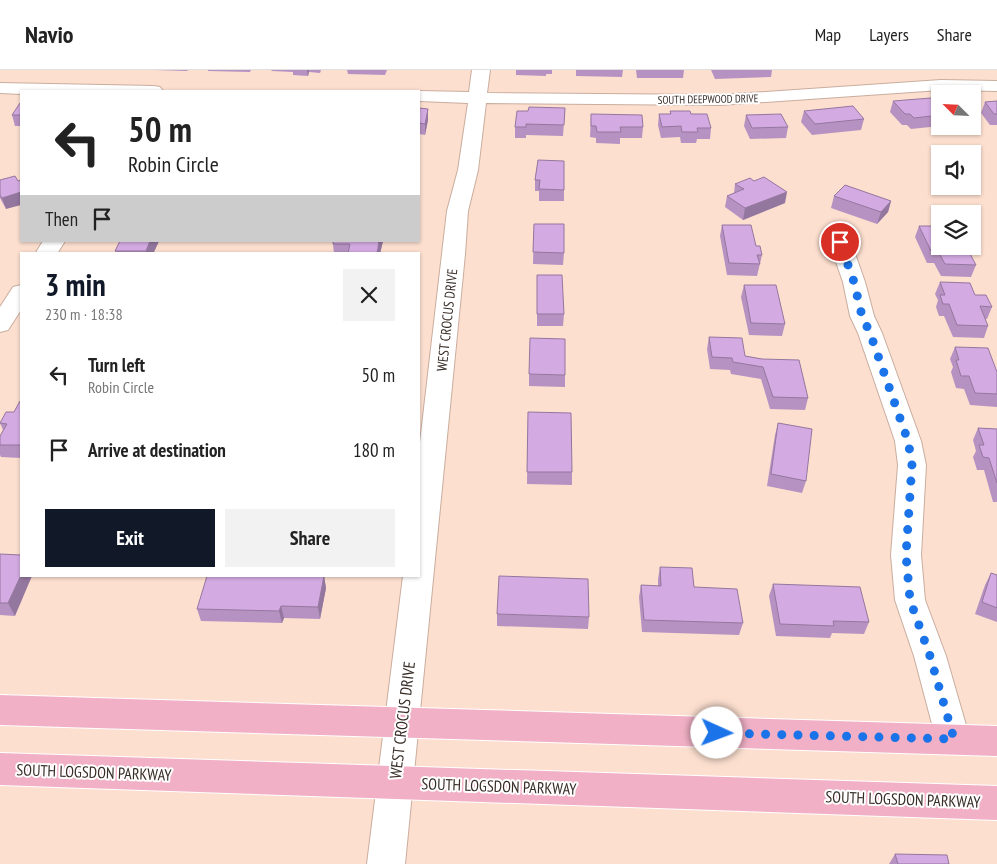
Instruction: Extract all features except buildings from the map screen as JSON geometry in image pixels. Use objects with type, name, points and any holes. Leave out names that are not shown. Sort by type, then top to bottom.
[{"type":"main road","points":[[0,710],[997,741]]},
{"type":"main road","name":"SOUTH LOGSDON PARKWAY","points":[[0,769],[997,803]]},
{"type":"street","name":"WEST CROCUS DRIVE","points":[[420,563],[454,254],[455,218],[462,185],[468,170],[481,70]]},
{"type":"street","points":[[895,70],[905,87]]},
{"type":"street","name":"SOUTH DEEPWOOD DRIVE","points":[[420,96],[550,100],[738,100],[941,85],[997,86]]},
{"type":"street","points":[[0,88],[103,90]]},
{"type":"street","points":[[840,242],[854,282],[862,316],[870,333],[908,441],[912,464],[906,555],[910,600],[930,656],[954,739]]},
{"type":"street","points":[[0,325],[20,294]]},
{"type":"street","name":"WEST CROCUS DRIVE","points":[[386,864],[418,577]]},
{"type":"route","points":[[717,733],[954,739],[930,656],[910,600],[906,555],[912,464],[908,441],[870,333],[862,316],[854,282],[840,242]]}]
